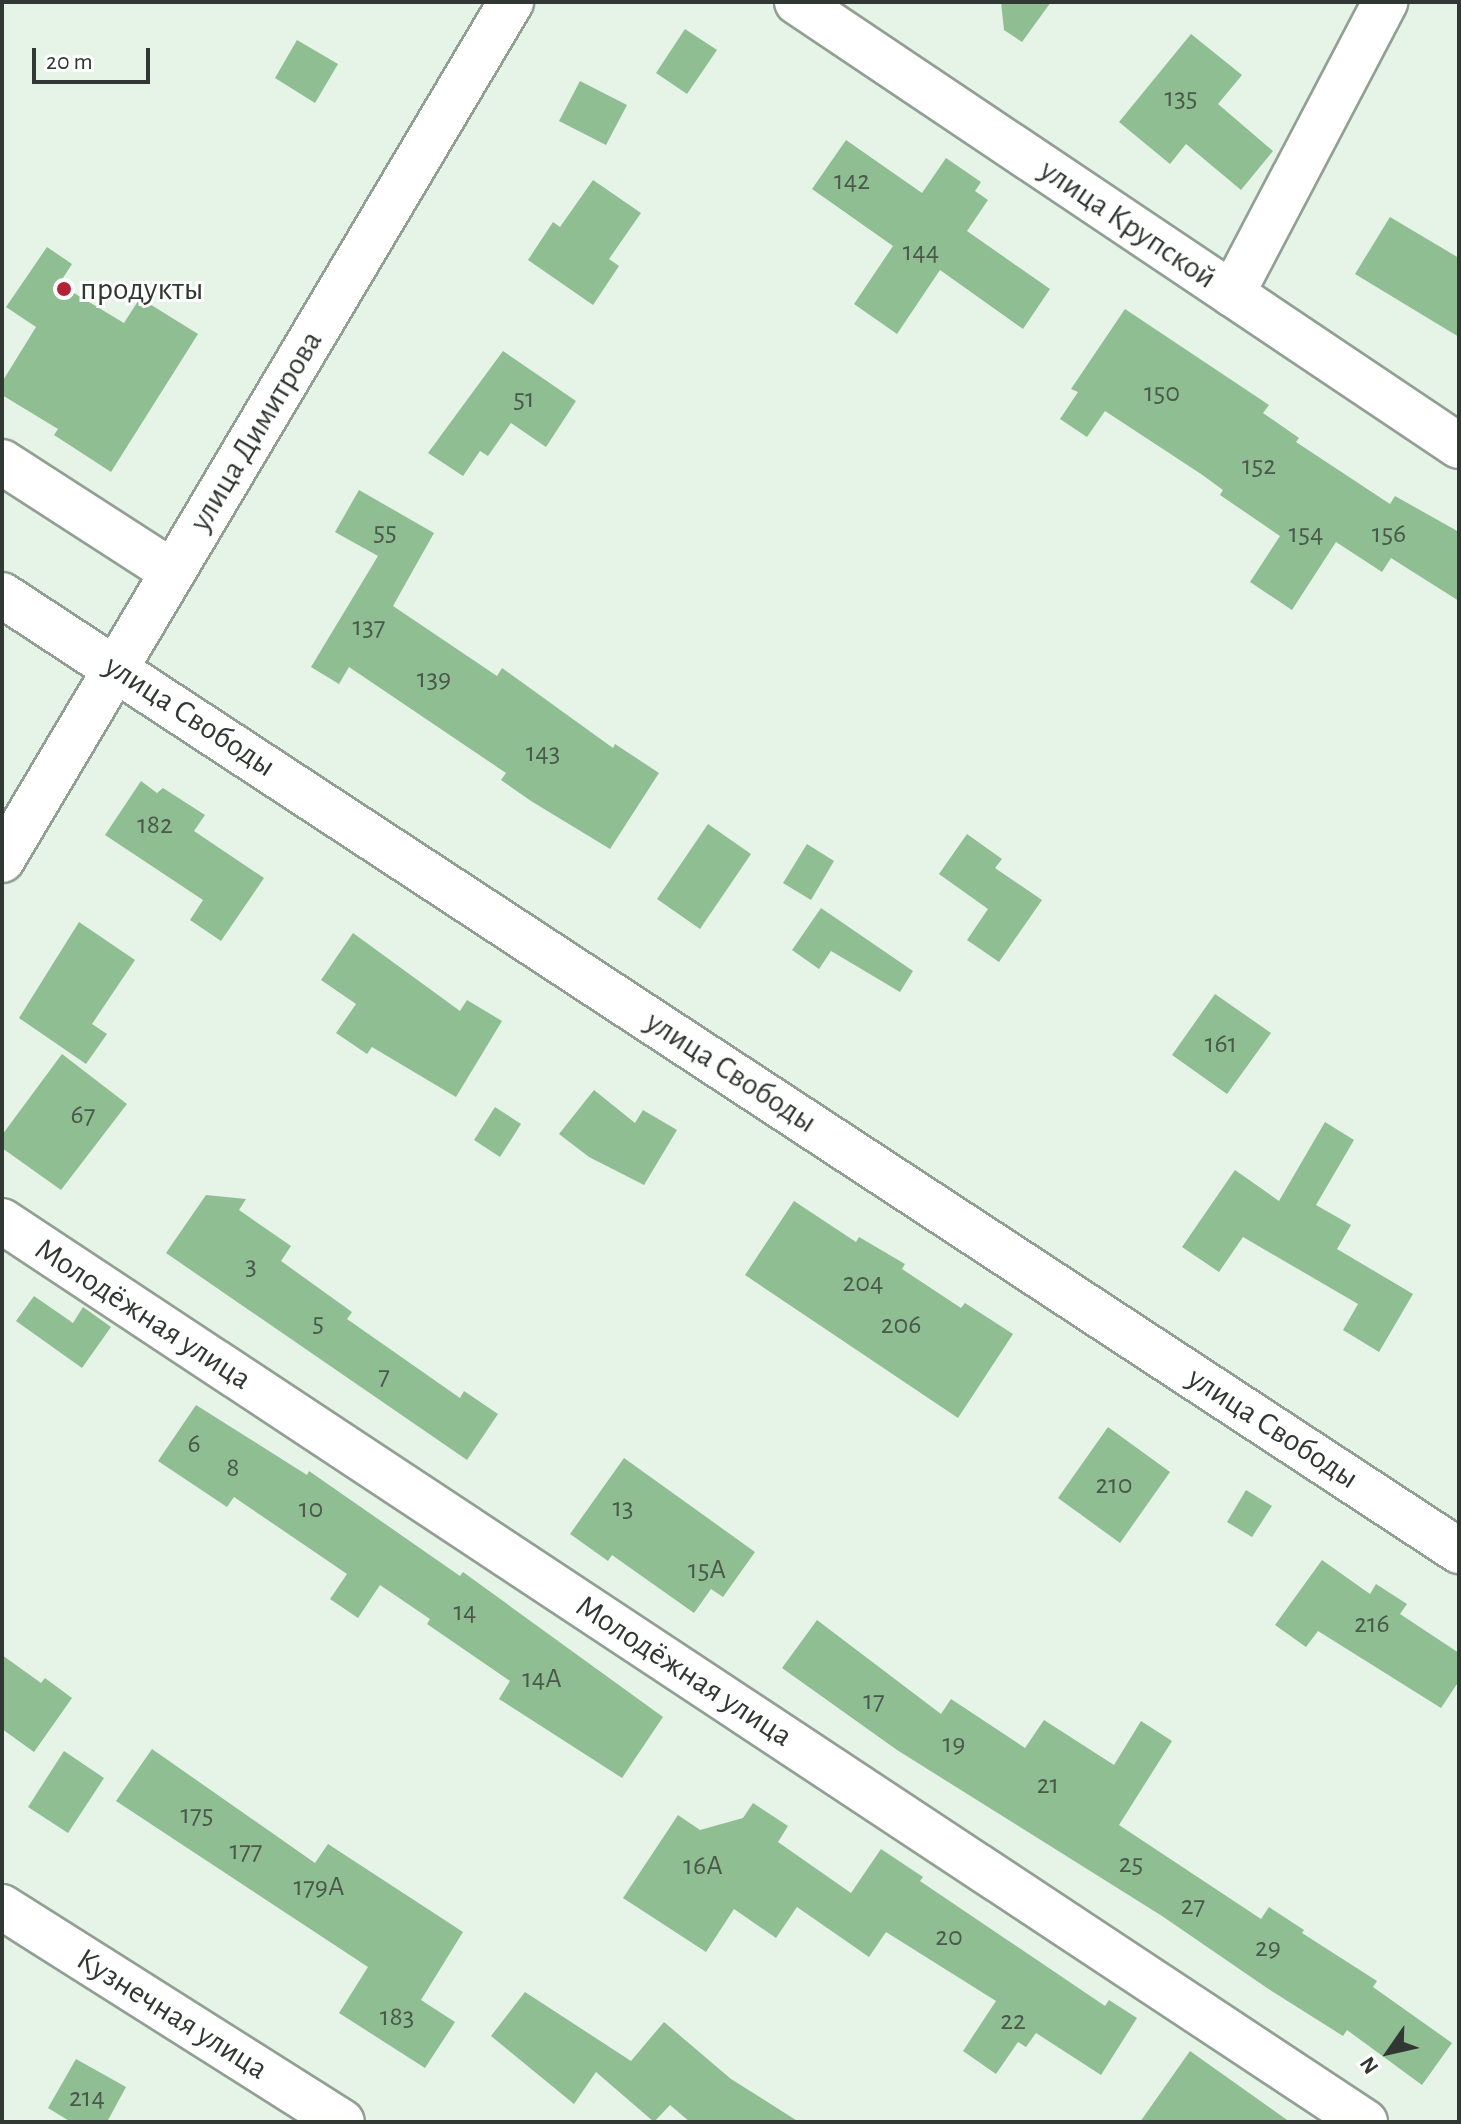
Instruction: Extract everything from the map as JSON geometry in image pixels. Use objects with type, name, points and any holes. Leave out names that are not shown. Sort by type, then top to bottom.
[{"type":"street","name":"улица Димитрова","points":[[2,860],[511,2]]},
{"type":"street","name":"улица Крупской","points":[[797,2],[1459,446]]},
{"type":"street","points":[[1232,294],[1385,2]]},
{"type":"street","points":[[2,462],[173,572]]},
{"type":"street","name":"улица Свободы","points":[[2,595],[1459,1551]]},
{"type":"street","name":"Молодёжная улица","points":[[2,1221],[1365,2122]]},
{"type":"street","name":"Кузнечная улица","points":[[2,1907],[342,2122]]},
{"type":"building","points":[[1001,2],[1051,2],[1022,42],[1004,30]]},
{"type":"building","points":[[685,29],[717,50],[687,94],[656,73]]},
{"type":"building","points":[[1191,34],[1242,75],[1218,104],[1273,151],[1241,190],[1186,144],[1170,164],[1119,122]]},
{"type":"building","points":[[297,40],[338,64],[315,103],[275,78]]},
{"type":"building","points":[[580,81],[627,105],[606,145],[559,121]]},
{"type":"building","points":[[846,140],[922,193],[946,158],[981,182],[975,191],[988,200],[967,231],[1050,289],[1023,329],[940,270],[897,334],[854,304],[893,246],[812,189]]},
{"type":"building","points":[[593,180],[641,213],[609,259],[619,266],[593,305],[528,260],[553,222],[560,227]]},
{"type":"building","points":[[1390,217],[1459,258],[1459,337],[1355,274]]},
{"type":"building","points":[[47,247],[72,264],[59,284],[124,323],[140,298],[198,334],[111,472],[54,435],[58,429],[2,395],[2,382],[36,327],[6,307]]},
{"type":"building","points":[[1125,309],[1269,405],[1263,413],[1299,438],[1296,442],[1390,504],[1395,496],[1459,532],[1459,601],[1391,558],[1382,572],[1336,542],[1292,610],[1250,582],[1280,536],[1220,495],[1223,490],[1201,474],[1105,411],[1087,437],[1060,419],[1078,392],[1071,389]]},
{"type":"building","points":[[503,351],[576,401],[546,447],[511,423],[488,456],[480,451],[463,476],[428,453]]},
{"type":"building","points":[[359,490],[434,533],[393,606],[497,676],[502,668],[613,748],[615,744],[659,773],[610,849],[531,801],[501,780],[506,773],[349,667],[339,684],[311,667],[378,556],[335,532]]},
{"type":"building","points":[[141,781],[157,793],[163,788],[205,815],[194,831],[264,878],[221,941],[190,920],[203,900],[105,835]]},
{"type":"building","points":[[708,824],[751,854],[700,929],[657,899]]},
{"type":"building","points":[[967,834],[1002,859],[995,868],[1042,900],[999,962],[967,940],[988,909],[939,874]]},
{"type":"building","points":[[807,844],[834,861],[811,900],[783,883]]},
{"type":"building","points":[[821,908],[913,971],[900,992],[831,951],[819,969],[792,950]]},
{"type":"building","points":[[79,922],[135,960],[92,1024],[107,1034],[86,1064],[19,1018]]},
{"type":"building","points":[[353,933],[460,1011],[467,1000],[502,1021],[456,1097],[372,1047],[367,1054],[336,1033],[356,1004],[321,980]]},
{"type":"building","points":[[1215,994],[1271,1033],[1227,1094],[1172,1055]]},
{"type":"building","points":[[62,1054],[127,1104],[61,1190],[2,1148],[2,1135]]},
{"type":"building","points":[[594,1090],[635,1123],[643,1110],[677,1130],[644,1185],[589,1157],[559,1134]]},
{"type":"building","points":[[495,1107],[521,1124],[500,1157],[474,1140]]},
{"type":"building","points":[[1325,1122],[1354,1140],[1316,1205],[1351,1225],[1337,1249],[1413,1294],[1379,1352],[1343,1330],[1358,1304],[1243,1237],[1219,1272],[1182,1247],[1235,1170],[1279,1201]]},
{"type":"building","points":[[206,1195],[246,1199],[239,1210],[291,1246],[281,1261],[352,1312],[347,1319],[460,1398],[464,1391],[498,1414],[467,1460],[166,1253]]},
{"type":"building","points":[[794,1201],[856,1242],[859,1237],[905,1264],[902,1269],[961,1308],[965,1303],[1013,1334],[958,1418],[745,1275]]},
{"type":"building","points":[[34,1296],[73,1323],[83,1307],[111,1327],[82,1368],[16,1321]]},
{"type":"building","points":[[196,1405],[307,1475],[309,1471],[460,1576],[463,1572],[663,1717],[622,1778],[499,1699],[510,1681],[427,1624],[430,1619],[380,1585],[358,1618],[330,1599],[347,1574],[234,1497],[227,1507],[158,1461]]},
{"type":"building","points":[[1108,1427],[1170,1472],[1120,1543],[1058,1498]]},
{"type":"building","points":[[624,1458],[755,1552],[723,1597],[711,1589],[694,1613],[612,1555],[608,1561],[570,1534]]},
{"type":"building","points":[[1246,1490],[1272,1506],[1252,1537],[1227,1522]]},
{"type":"building","points":[[1322,1560],[1370,1594],[1376,1584],[1407,1604],[1400,1614],[1459,1653],[1459,1681],[1441,1708],[1318,1631],[1306,1647],[1275,1625]]},
{"type":"building","points":[[817,1620],[941,1714],[951,1699],[1025,1748],[1044,1720],[1114,1765],[1141,1721],[1172,1741],[1119,1825],[1261,1919],[1269,1907],[1304,1930],[1302,1933],[1377,1981],[1373,1987],[1452,2043],[1422,2085],[1347,2030],[1343,2036],[1162,1916],[897,1750],[782,1668]]},
{"type":"building","points":[[2,1655],[41,1683],[45,1678],[72,1698],[34,1752],[2,1729]]},
{"type":"building","points":[[152,1749],[315,1863],[328,1844],[463,1932],[421,2000],[455,2022],[425,2068],[339,2013],[368,1967],[116,1801]]},
{"type":"building","points":[[64,1751],[104,1778],[68,1833],[28,1807]]},
{"type":"building","points":[[753,1803],[788,1826],[778,1842],[851,1893],[881,1849],[923,1877],[920,1881],[1105,2006],[1109,2000],[1137,2018],[1101,2075],[1036,2033],[1026,2047],[1018,2042],[996,2074],[963,2051],[996,2001],[886,1932],[869,1957],[797,1907],[776,1938],[734,1909],[706,1952],[623,1898],[678,1815],[700,1830],[743,1818]]},
{"type":"building","points":[[525,1992],[631,2061],[664,2022],[731,2079],[799,2122],[690,2122],[670,2105],[654,2122],[596,2072],[574,2104],[491,2036]]},
{"type":"building","points":[[1190,2051],[1290,2122],[1140,2122]]},
{"type":"building","points":[[76,2059],[126,2087],[107,2122],[71,2122],[48,2108]]},
{"type":"place","name":"продукты","points":[[64,289]]}]
